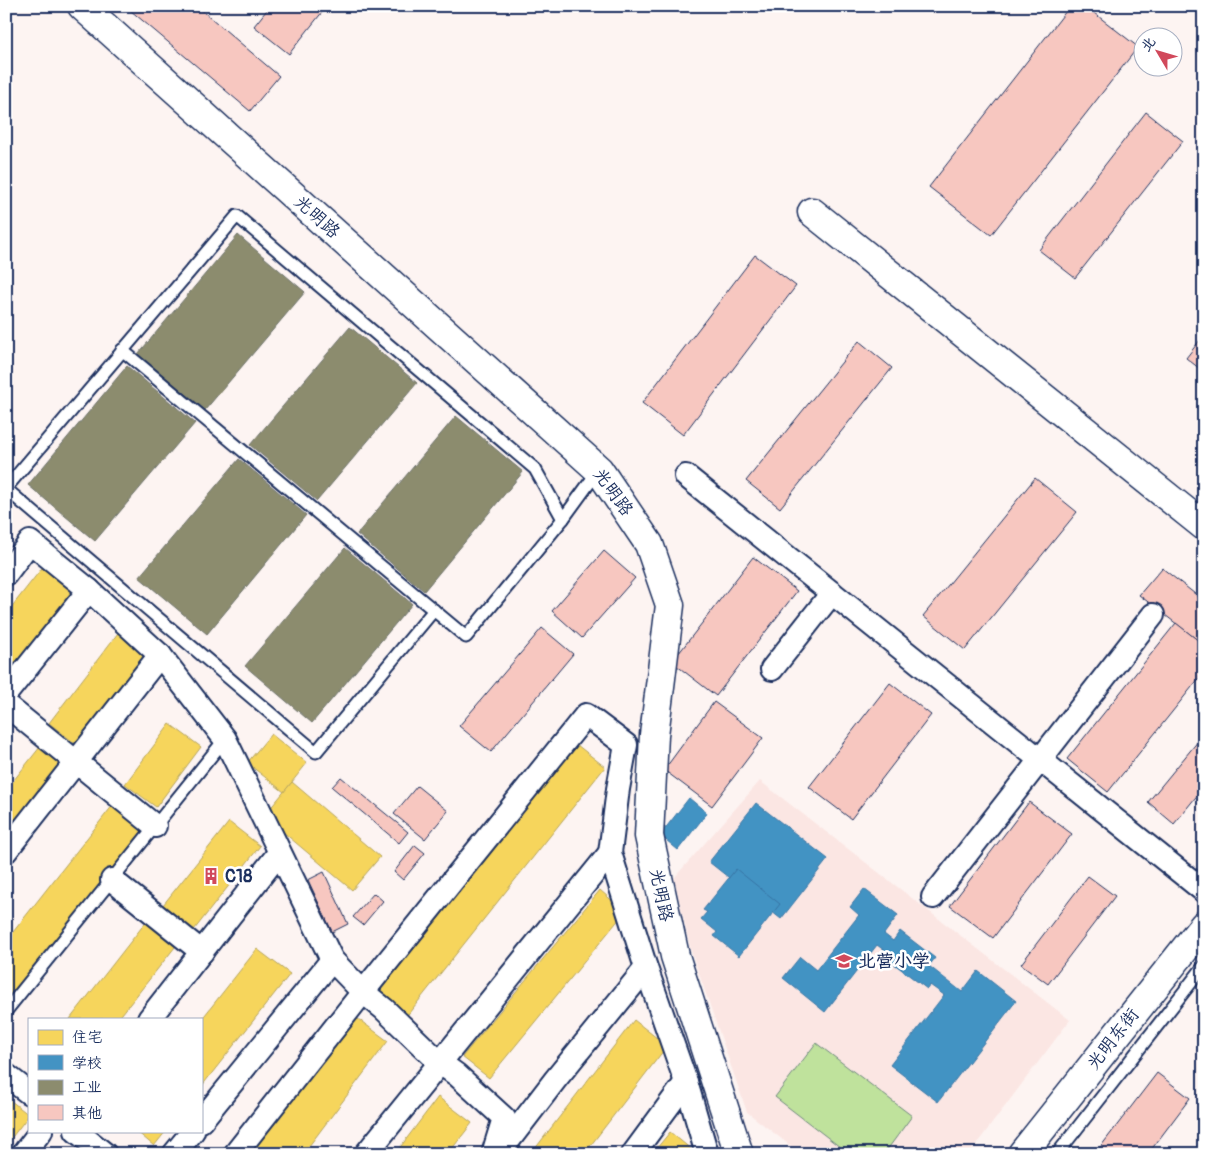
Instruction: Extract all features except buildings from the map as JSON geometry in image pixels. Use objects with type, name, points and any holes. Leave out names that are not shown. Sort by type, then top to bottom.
[{"type":"street","name":"光明路","points":[[82,6],[600,470],[649,544],[670,605],[654,735],[649,836],[675,956],[739,1154]]},
{"type":"street","points":[[812,212],[1204,526]]},
{"type":"street","points":[[686,476],[1204,891]]},
{"type":"street","points":[[6,574],[30,542],[89,590],[160,655],[225,739],[332,960],[363,992],[384,1008],[440,1062],[504,1118],[493,1154]]},
{"type":"street","points":[[6,694],[89,590]]},
{"type":"street","points":[[772,669],[832,593]]},
{"type":"street","points":[[933,897],[1153,615]]},
{"type":"street","points":[[6,851],[160,655]]},
{"type":"street","points":[[6,705],[155,826]]},
{"type":"street","points":[[235,1154],[586,715],[626,745],[610,853],[646,968],[686,1082],[707,1154]]},
{"type":"street","points":[[150,1018],[279,853]]},
{"type":"street","points":[[366,1154],[610,853]]},
{"type":"street","points":[[112,880],[202,952]]},
{"type":"street","name":"光明东街","points":[[1022,1154],[1204,925]]},
{"type":"street","points":[[202,1120],[332,960]]},
{"type":"street","points":[[498,1154],[646,968]]},
{"type":"street","points":[[6,1075],[28,1092]]},
{"type":"street","points":[[633,1154],[686,1082]]},
{"type":"street","points":[[24,1154],[40,1132]]},
{"type":"street","points":[[77,1132],[104,1154]]},
{"type":"street","points":[[174,1154],[192,1132]]},
{"type":"lane","points":[[434,610],[316,752],[6,488],[237,216],[535,468],[563,519]]},
{"type":"lane","points":[[122,350],[466,637],[563,519],[600,470]]},
{"type":"lane","points":[[6,1011],[225,739]]},
{"type":"lane","points":[[1057,1154],[1204,966]]},
{"type":"shaded area","name":"北营小学","points":[[760,781],[1070,1020],[969,1154],[801,1154],[747,1112],[691,951],[674,878]]},
{"type":"green space","points":[[816,1043],[912,1116],[884,1154],[849,1154],[775,1097]]},
{"type":"place","name":"C18","points":[[211,876]]},
{"type":"place","name":"北营小学","points":[[844,961]]}]
